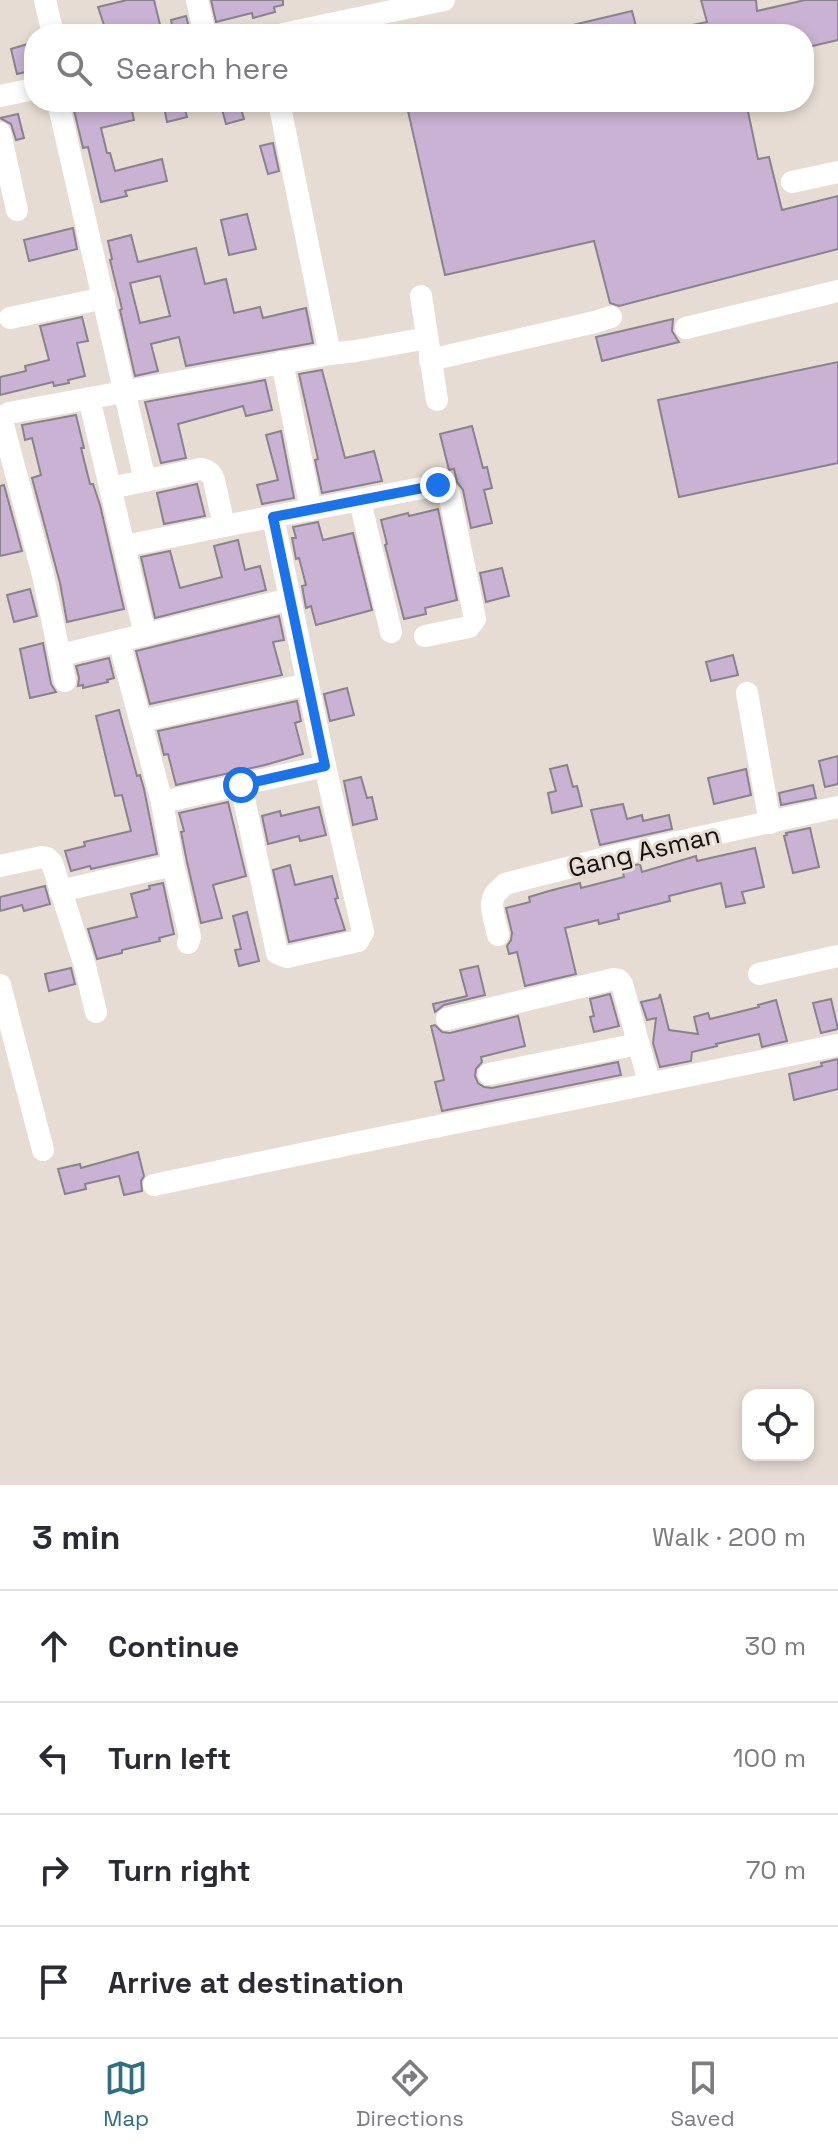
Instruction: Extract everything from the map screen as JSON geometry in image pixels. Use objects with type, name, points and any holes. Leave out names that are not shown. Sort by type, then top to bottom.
[{"type":"street","points":[[45,0],[51,24]]},
{"type":"street","points":[[197,0],[203,24]]},
{"type":"street","points":[[330,24],[444,0]]},
{"type":"street","points":[[0,96],[24,91]]},
{"type":"street","points":[[60,112],[145,481]]},
{"type":"street","points":[[281,112],[330,354]]},
{"type":"street","points":[[0,133],[17,210]]},
{"type":"street","points":[[792,182],[838,172]]},
{"type":"street","points":[[686,328],[838,291]]},
{"type":"street","points":[[421,296],[437,400]]},
{"type":"street","points":[[10,318],[104,298]]},
{"type":"street","points":[[65,681],[43,575],[2,419],[9,413],[330,354],[428,349],[611,317]]},
{"type":"street","points":[[282,362],[311,510]]},
{"type":"street","points":[[89,398],[145,635]]},
{"type":"street","points":[[111,488],[206,470],[214,480],[224,526]]},
{"type":"street","points":[[125,546],[438,485],[449,493],[475,619],[469,627],[425,636]]},
{"type":"street","points":[[360,501],[391,632]]},
{"type":"street","points":[[241,785],[277,953],[287,957],[358,941],[363,932],[273,517]]},
{"type":"street","points":[[61,655],[290,599]]},
{"type":"street","points":[[119,641],[162,802],[190,937],[188,943]]},
{"type":"street","points":[[140,721],[308,684]]},
{"type":"street","points":[[747,693],[770,823]]},
{"type":"street","points":[[162,802],[325,766]]},
{"type":"street","name":"Gang Asman","points":[[498,935],[493,897],[505,884],[618,855],[838,807]]},
{"type":"street","points":[[0,866],[47,858],[52,863],[85,966],[96,1012]]},
{"type":"street","points":[[60,891],[173,865]]},
{"type":"street","points":[[759,974],[838,956]]},
{"type":"street","points":[[447,1019],[619,980],[649,1082]]},
{"type":"street","points":[[0,985],[43,1150]]},
{"type":"street","points":[[489,1074],[638,1044]]},
{"type":"street","points":[[154,1185],[838,1045]]},
{"type":"building","points":[[127,0],[154,0],[160,24],[104,24],[98,7]]},
{"type":"building","points":[[211,0],[283,0],[283,5],[274,7],[275,12],[253,18],[252,13],[216,22]]},
{"type":"building","points":[[701,0],[756,0],[757,11],[805,0],[838,0],[838,40],[814,46],[814,24],[697,24],[707,22]]},
{"type":"building","points":[[632,11],[635,24],[577,24]]},
{"type":"building","points":[[186,16],[188,24],[172,24],[171,20]]},
{"type":"building","points":[[24,45],[24,72],[17,74],[11,49]]},
{"type":"building","points":[[74,112],[132,112],[134,120],[101,128],[115,171],[162,159],[167,181],[125,191],[127,196],[101,202],[88,147],[83,148]]},
{"type":"building","points":[[165,112],[186,112],[187,117],[167,122]]},
{"type":"building","points":[[223,112],[242,112],[244,119],[226,124]]},
{"type":"building","points":[[408,112],[748,112],[758,159],[769,157],[782,210],[838,196],[838,249],[619,306],[610,303],[594,241],[445,275]]},
{"type":"building","points":[[18,114],[24,138],[16,140],[11,124],[0,118]]},
{"type":"building","points":[[273,143],[279,171],[268,174],[260,146]]},
{"type":"building","points":[[247,214],[256,249],[229,255],[221,220]]},
{"type":"building","points":[[73,228],[77,249],[29,261],[24,240]]},
{"type":"building","points":[[131,235],[138,262],[196,248],[205,284],[226,279],[234,313],[260,307],[263,318],[306,308],[313,343],[186,366],[179,337],[151,344],[158,371],[135,376],[108,241]],"holes":[[[160,276],[170,316],[140,323],[130,283]]]},
{"type":"building","points":[[82,317],[88,341],[77,343],[85,376],[68,380],[69,383],[54,386],[53,382],[0,395],[0,377],[26,371],[25,366],[49,360],[40,326]]},
{"type":"building","points":[[673,319],[672,331],[679,342],[602,361],[596,337]]},
{"type":"building","points":[[838,362],[838,463],[679,497],[658,400]]},
{"type":"building","points":[[322,370],[345,458],[374,451],[382,481],[322,493],[315,460],[318,459],[299,374]]},
{"type":"building","points":[[265,380],[272,410],[246,416],[243,406],[178,424],[186,458],[161,463],[145,402]]},
{"type":"building","points":[[76,415],[84,448],[81,448],[90,484],[93,484],[100,505],[124,609],[67,622],[60,583],[32,478],[41,475],[32,438],[25,440],[22,425]]},
{"type":"building","points":[[472,426],[483,468],[487,467],[492,488],[484,490],[492,523],[471,528],[463,490],[454,469],[449,470],[440,434]]},
{"type":"building","points":[[281,431],[294,498],[262,504],[257,485],[278,480],[266,435]]},
{"type":"building","points":[[197,484],[205,516],[164,524],[157,493]]},
{"type":"building","points":[[4,485],[22,551],[0,556],[0,486]]},
{"type":"building","points":[[438,509],[457,600],[425,608],[426,614],[404,619],[381,520]]},
{"type":"building","points":[[318,522],[323,540],[353,533],[372,610],[316,625],[311,606],[306,608],[302,586],[306,585],[292,538],[296,538],[293,527]]},
{"type":"building","points":[[238,540],[245,570],[260,566],[266,590],[155,618],[141,557],[170,551],[180,588],[222,577],[214,546]]},
{"type":"building","points":[[502,568],[509,596],[486,602],[480,573]]},
{"type":"building","points":[[30,589],[37,616],[14,622],[7,595]]},
{"type":"building","points":[[279,616],[284,640],[273,642],[282,675],[150,704],[136,651]]},
{"type":"building","points":[[43,643],[51,684],[56,692],[30,698],[20,649]]},
{"type":"building","points":[[733,655],[738,675],[711,681],[706,662]]},
{"type":"building","points":[[109,658],[114,678],[83,688],[83,685],[78,686],[76,666]]},
{"type":"building","points":[[347,688],[354,715],[330,721],[324,694]]},
{"type":"building","points":[[297,701],[301,721],[295,723],[303,754],[176,785],[158,731]]},
{"type":"building","points":[[119,710],[137,776],[140,775],[144,789],[157,854],[71,871],[65,851],[85,846],[84,842],[131,831],[122,795],[115,796],[96,716]]},
{"type":"building","points":[[838,756],[838,784],[825,787],[819,761]]},
{"type":"building","points":[[567,765],[582,806],[552,813],[548,793],[556,791],[550,769]]},
{"type":"building","points":[[746,769],[751,795],[714,804],[708,778]]},
{"type":"building","points":[[361,777],[367,798],[372,797],[377,819],[353,825],[344,781]]},
{"type":"building","points":[[813,785],[816,798],[781,805],[779,793]]},
{"type":"building","points":[[228,802],[246,876],[213,885],[222,918],[201,923],[179,813]]},
{"type":"building","points":[[623,804],[627,819],[642,815],[643,821],[669,815],[672,829],[600,845],[591,810]]},
{"type":"building","points":[[319,807],[326,835],[300,841],[299,836],[268,844],[262,816],[280,811],[281,816]]},
{"type":"building","points":[[810,828],[819,867],[793,873],[784,836]]},
{"type":"building","points":[[755,848],[764,887],[742,892],[745,903],[726,907],[721,883],[669,896],[670,901],[618,914],[619,919],[599,924],[598,920],[565,928],[576,974],[525,986],[517,952],[509,954],[507,946],[512,933],[506,908],[530,902],[529,897],[549,891],[580,883],[581,888],[624,877],[622,868],[640,864],[642,872],[696,856],[697,861]]},
{"type":"building","points":[[290,865],[295,885],[332,876],[338,898],[335,899],[345,930],[289,942],[273,870]]},
{"type":"building","points":[[163,883],[174,934],[97,959],[88,929],[137,917],[131,894]]},
{"type":"building","points":[[45,886],[50,904],[24,911],[22,905],[0,911],[0,897]]},
{"type":"building","points":[[247,912],[259,961],[239,966],[235,950],[241,949],[233,916]]},
{"type":"building","points":[[478,966],[485,995],[444,1005],[435,1012],[433,1004],[467,996],[460,970]]},
{"type":"building","points":[[71,968],[75,984],[49,991],[45,974]]},
{"type":"building","points":[[610,994],[619,1026],[594,1032],[590,999]]},
{"type":"building","points":[[660,994],[669,1030],[698,1034],[694,1017],[708,1013],[710,1019],[776,1000],[787,1041],[762,1047],[759,1034],[692,1052],[691,1061],[660,1067],[653,1043],[656,1018],[647,1020],[641,1002],[659,998]]},
{"type":"building","points":[[831,999],[838,1029],[821,1033],[813,1003]]},
{"type":"building","points":[[518,1016],[525,1046],[481,1057],[482,1062],[475,1076],[484,1087],[492,1088],[618,1062],[621,1075],[442,1111],[435,1082],[444,1080],[431,1026],[450,1033]]},
{"type":"building","points":[[838,1059],[838,1089],[794,1100],[789,1074]]},
{"type":"building","points":[[138,1152],[144,1176],[142,1191],[124,1195],[119,1176],[85,1184],[86,1189],[65,1194],[58,1169],[80,1164],[81,1168]]},
{"type":"route","points":[[241,785],[325,766],[273,517],[438,485]]}]
